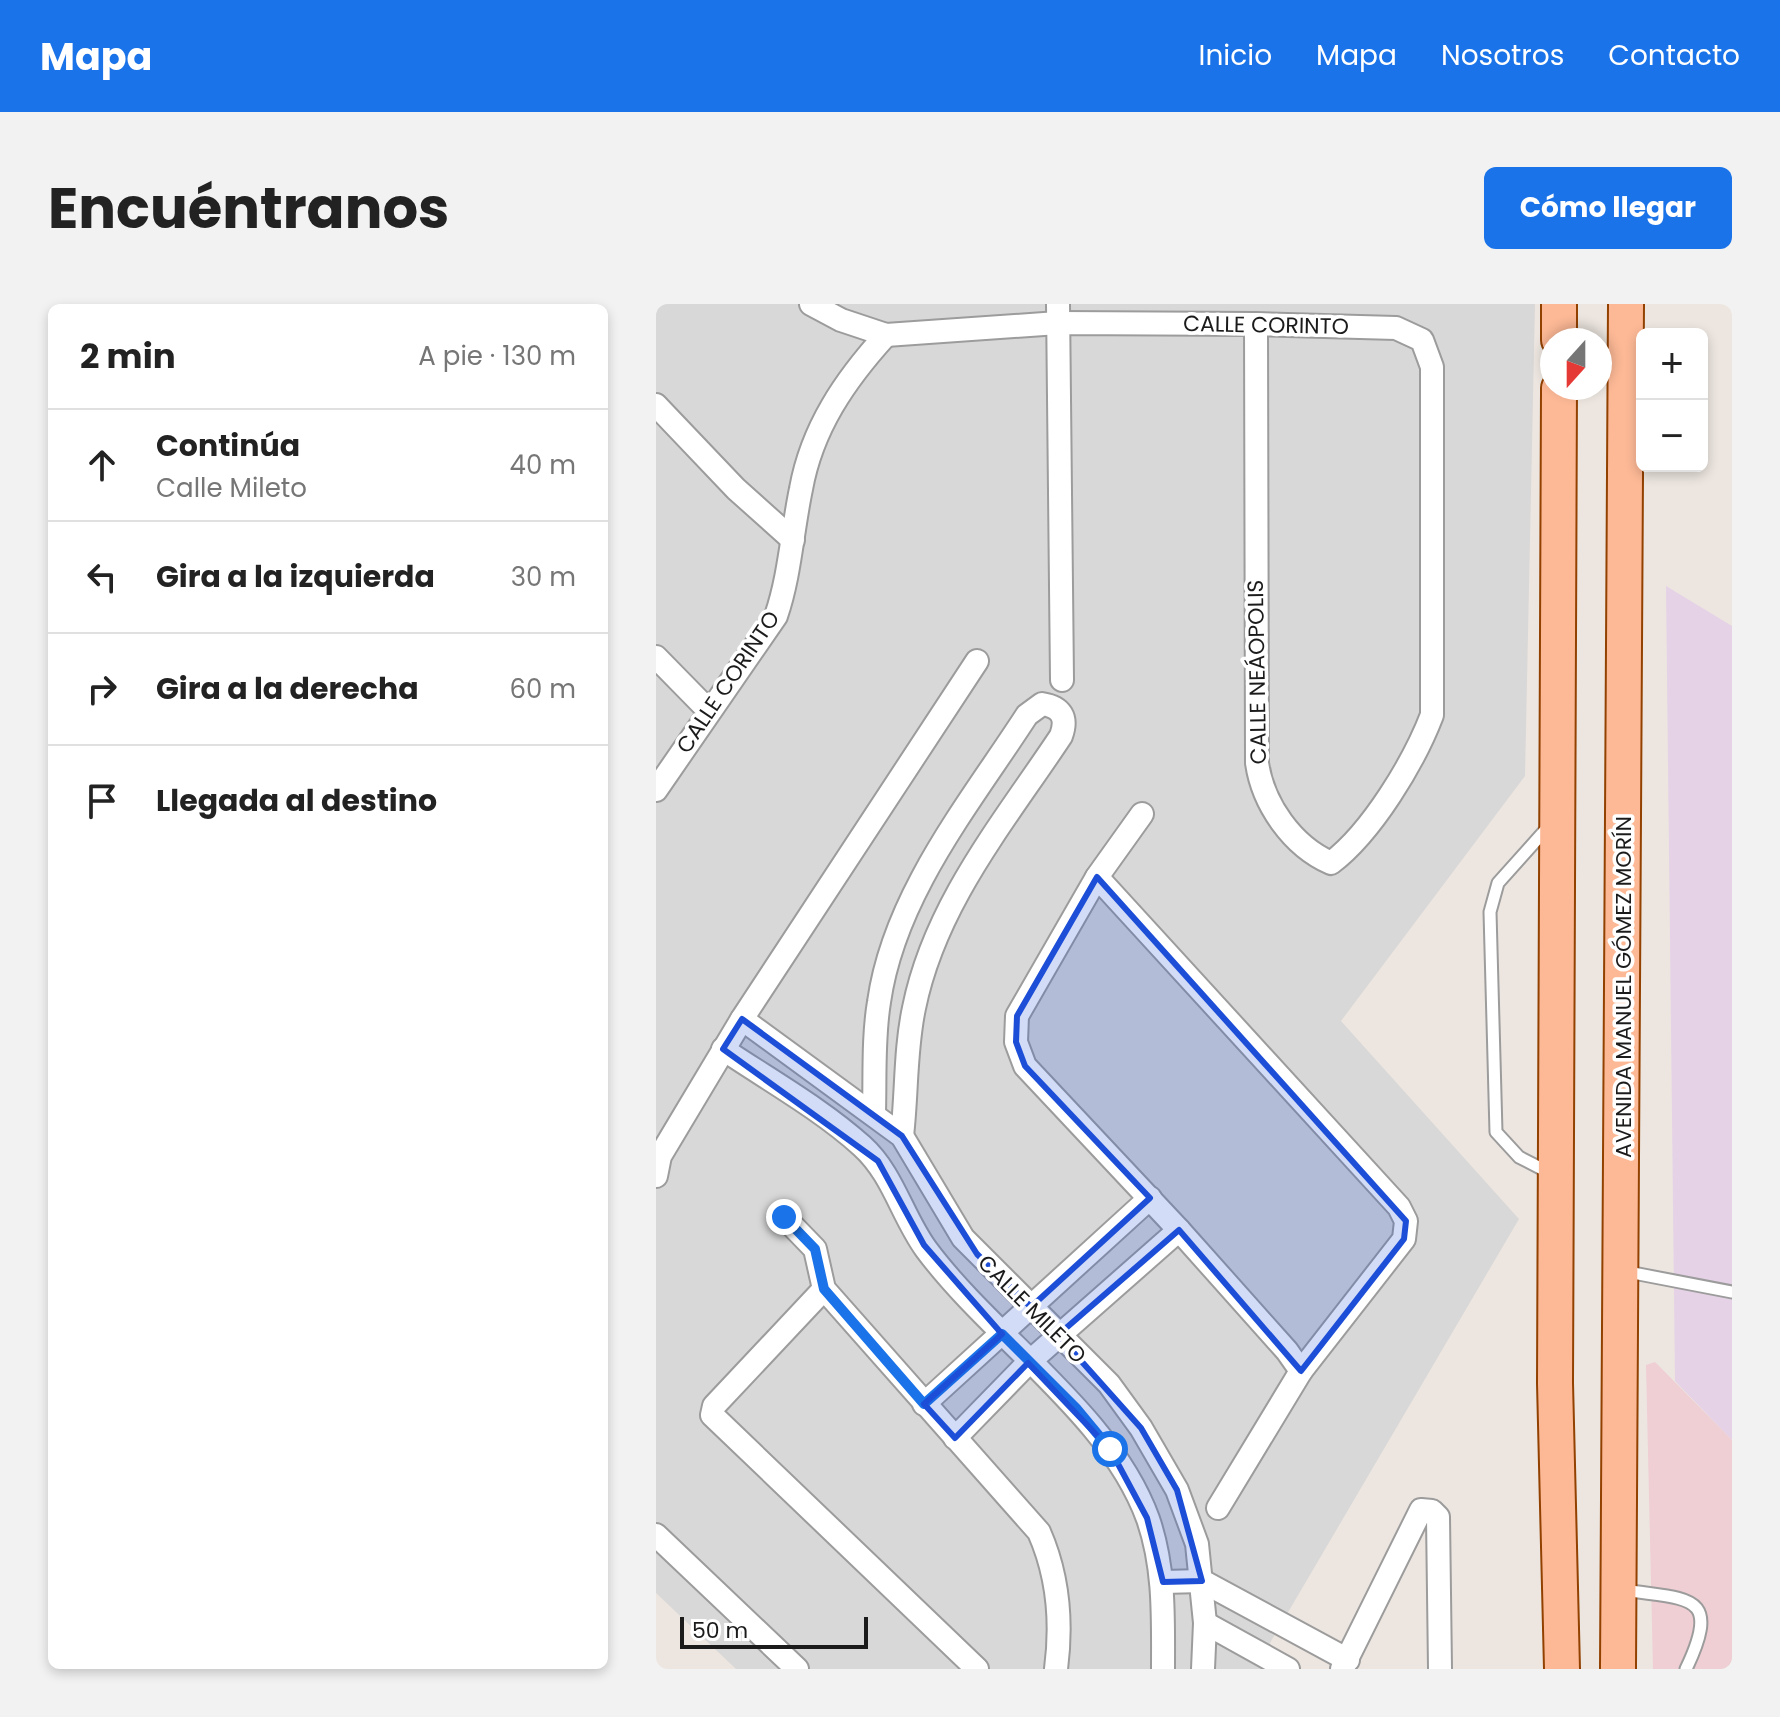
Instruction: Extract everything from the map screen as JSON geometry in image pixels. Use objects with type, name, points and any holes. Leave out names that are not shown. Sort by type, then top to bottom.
[{"type":"main road","points":[[1559,304],[1559,328]]},
{"type":"main road","name":"AVENIDA MANUEL GÓMEZ MORÍN","points":[[1618,1669],[1626,304]]},
{"type":"main road","points":[[1559,400],[1555,1383],[1562,1669]]},
{"type":"street","points":[[811,304],[841,320],[886,335]]},
{"type":"street","points":[[1058,314],[1062,680]]},
{"type":"street","name":"CALLE CORINTO","points":[[656,790],[776,616],[786,586],[801,487],[813,444],[833,402],[886,335],[1058,314],[1396,328],[1422,340]]},
{"type":"street","name":"CALLE NEÁOPOLIS","points":[[1256,324],[1258,772],[1266,798],[1297,841],[1311,854],[1331,863],[1348,850],[1366,829],[1423,737],[1432,715],[1432,367],[1422,340]]},
{"type":"street","points":[[656,405],[736,489],[793,540]]},
{"type":"street","points":[[656,657],[709,711]]},
{"type":"street","points":[[657,1161],[742,1019],[977,661]]},
{"type":"street","points":[[874,1112],[879,1002],[892,946],[904,916],[919,883],[1027,715],[1042,704],[1054,706],[1063,714],[1065,724],[1061,736],[950,904],[926,958],[910,1033],[902,1136]]},
{"type":"street","points":[[1142,814],[1097,877],[1017,1016],[1016,1042],[1025,1066],[1179,1230],[1287,1351],[1301,1371]]},
{"type":"street","points":[[1097,877],[1399,1207],[1406,1221],[1404,1239],[1301,1371],[1218,1508]]},
{"type":"street","name":"CALLE MILETO","points":[[742,1019],[874,1112],[902,1136],[963,1238],[1109,1384],[1148,1440],[1177,1490],[1197,1544],[1205,1623],[1203,1669]]},
{"type":"street","name":"CALLE MILETO","points":[[723,1049],[837,1127],[878,1161],[924,1245],[1028,1363],[1076,1408],[1110,1449],[1147,1518],[1163,1582],[1163,1669]]},
{"type":"street","points":[[924,1404],[1150,1198]]},
{"type":"street","points":[[784,1217],[815,1249],[824,1289],[1039,1532],[1050,1557],[1057,1600],[1056,1669]]},
{"type":"street","points":[[955,1438],[1058,1335],[1179,1230]]},
{"type":"street","points":[[824,1289],[750,1364],[714,1406],[712,1415],[977,1669]]},
{"type":"street","points":[[1163,1582],[1202,1581],[1345,1664],[1421,1510],[1432,1511],[1438,1517],[1440,1669]]},
{"type":"street","points":[[656,1535],[797,1669]]},
{"type":"street","points":[[1205,1623],[1288,1669]]},
{"type":"lane","points":[[1556,1176],[1519,1157],[1496,1132],[1490,912],[1498,883],[1558,817]]},
{"type":"lane","points":[[1622,1270],[1732,1292]]},
{"type":"lane","points":[[1619,1590],[1684,1599],[1700,1608],[1703,1616],[1698,1639],[1686,1669]]},
{"type":"highlighted area","points":[[1097,877],[1406,1221],[1404,1239],[1301,1371],[1179,1230],[1058,1335],[1141,1428],[1177,1490],[1202,1581],[1163,1582],[1147,1518],[1110,1449],[1028,1363],[955,1438],[924,1404],[1002,1334],[924,1245],[878,1161],[723,1049],[742,1019],[902,1136],[977,1254],[1031,1307],[1150,1198],[1025,1066],[1016,1042],[1017,1016]]},
{"type":"shaded area","points":[[656,304],[1535,304],[1525,776],[1341,1021],[1519,1219],[1260,1660],[1272,1669],[736,1669],[656,1593]]},
{"type":"shaded area","points":[[1666,586],[1732,626],[1732,1440],[1675,1381]]},
{"type":"shaded area","points":[[1655,1362],[1732,1440],[1732,1669],[1653,1669],[1646,1365]]},
{"type":"route","points":[[784,1217],[815,1249],[824,1289],[924,1404],[1002,1334],[1076,1408],[1110,1449]]}]
